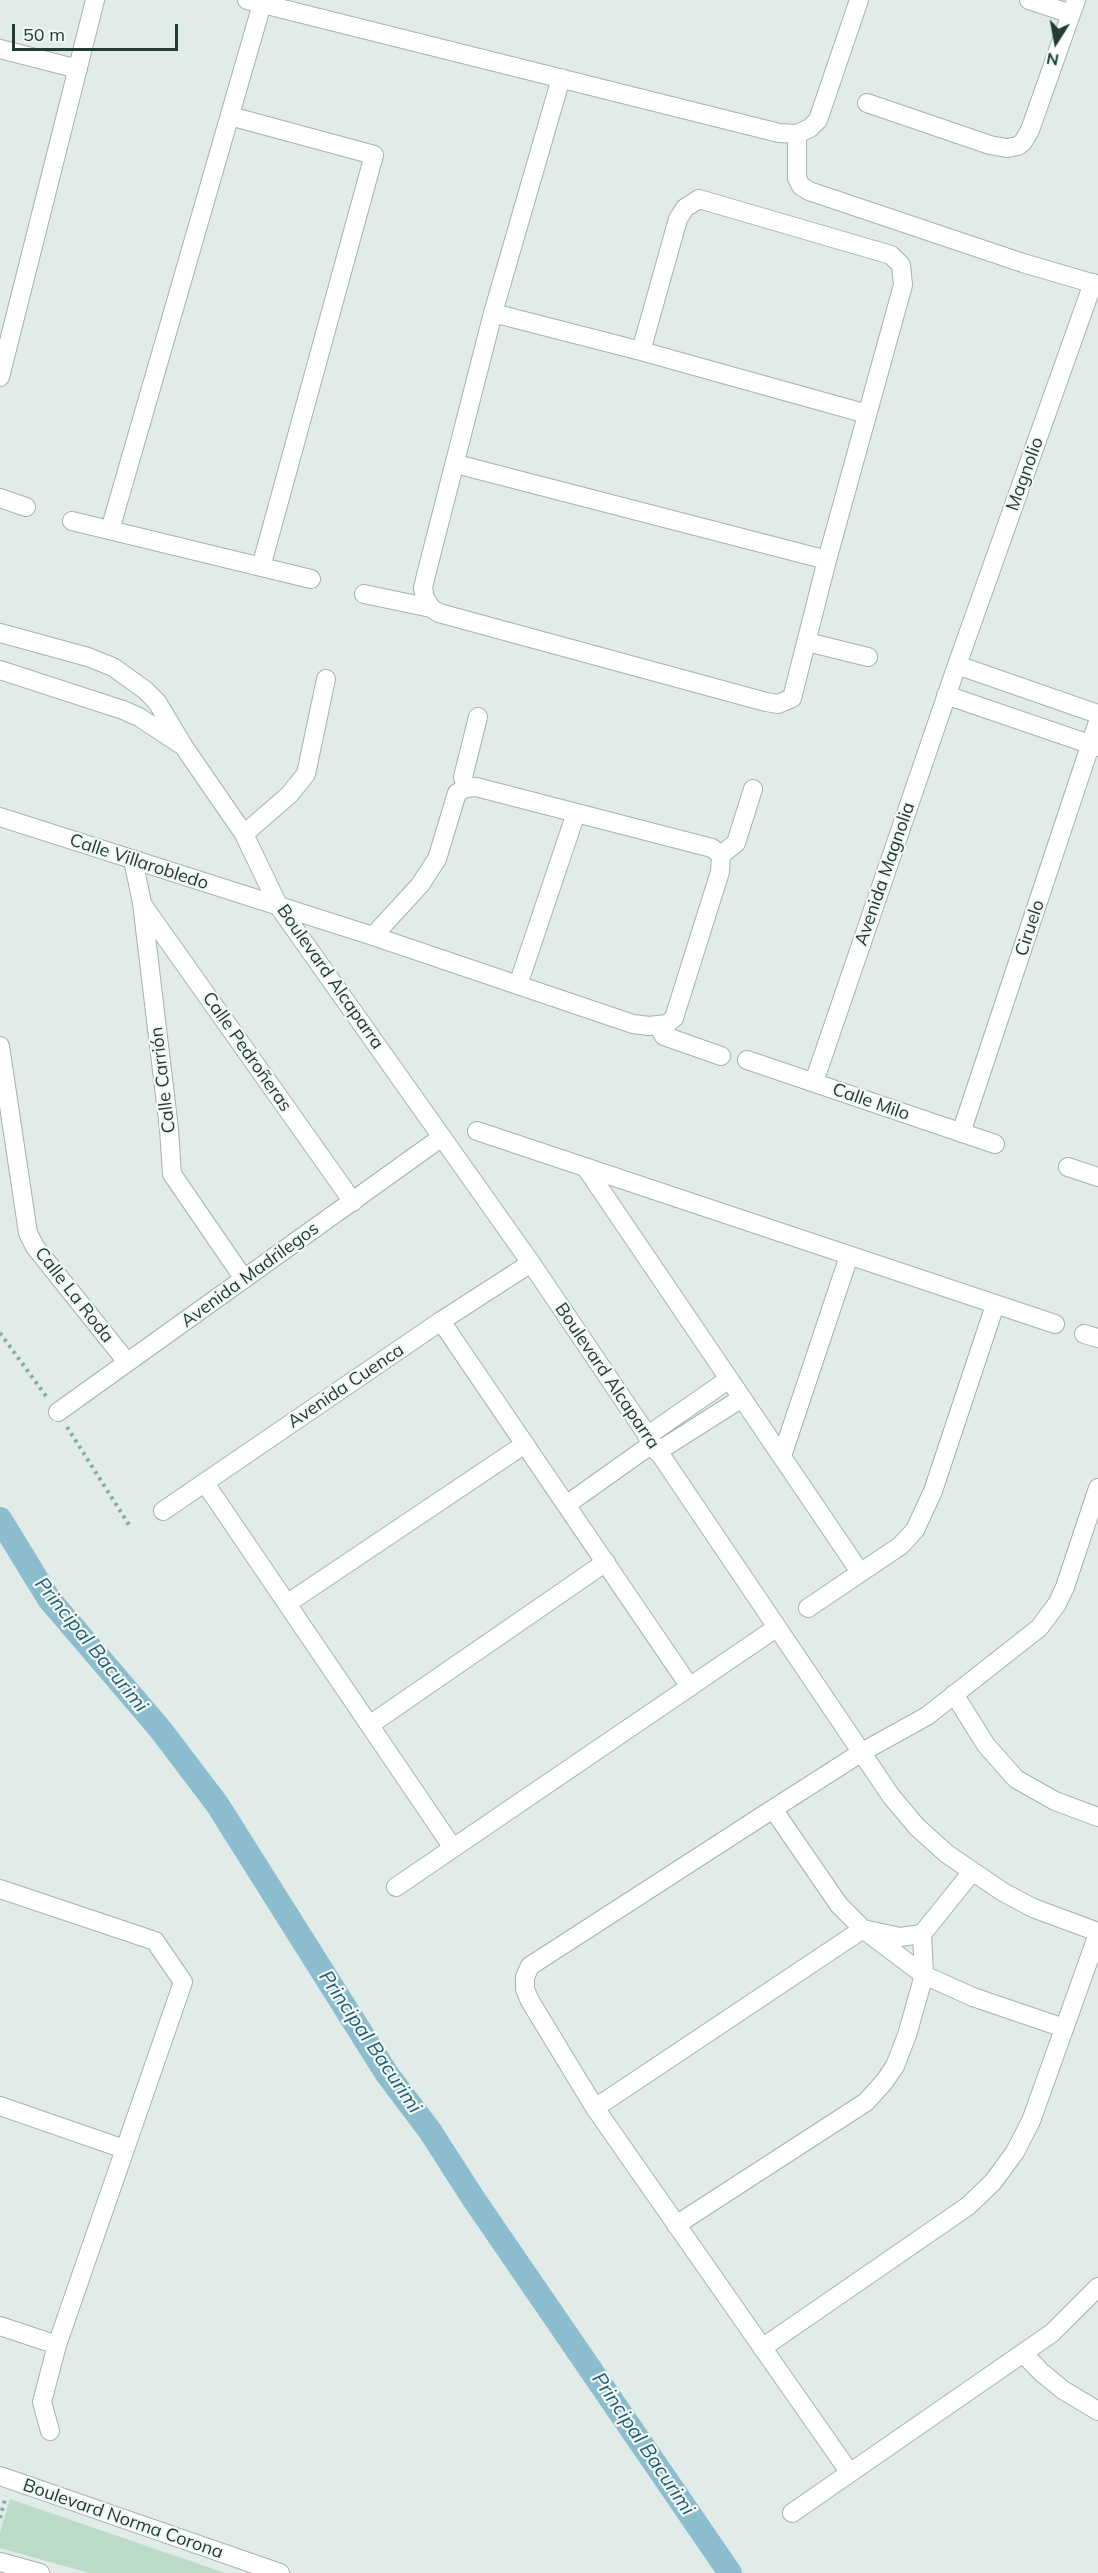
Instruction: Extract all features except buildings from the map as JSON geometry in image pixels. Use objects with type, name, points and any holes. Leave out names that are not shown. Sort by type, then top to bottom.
[{"type":"street","points":[[0,377],[95,0]]},
{"type":"street","points":[[110,530],[230,116],[254,2],[779,133],[797,134],[810,129],[818,120],[859,0]]},
{"type":"street","points":[[867,103],[990,145],[1007,148],[1018,146],[1030,130],[1074,7],[1029,0]]},
{"type":"street","points":[[0,49],[78,69]]},
{"type":"street","points":[[431,608],[425,598],[423,588],[493,313],[561,78]]},
{"type":"street","points":[[230,116],[374,155],[261,567]]},
{"type":"street","points":[[797,134],[797,178],[801,186],[809,191],[1023,263],[1095,284]]},
{"type":"street","points":[[364,594],[431,608],[459,619],[778,704],[786,702],[795,694],[827,560],[903,285],[901,265],[891,255],[699,199],[685,208],[678,219],[641,351]]},
{"type":"street","name":"Magnolio","points":[[957,665],[1095,284]]},
{"type":"street","points":[[493,313],[641,351],[867,414]]},
{"type":"street","points":[[456,464],[827,560]]},
{"type":"street","points":[[0,498],[26,507]]},
{"type":"street","points":[[72,521],[311,579]]},
{"type":"street","name":"Boulevard Alcaparra","points":[[0,633],[88,657],[113,667],[157,702],[184,747],[244,834],[279,907],[531,1263],[891,1796],[916,1827],[972,1872],[1033,1908],[1098,1933]]},
{"type":"street","points":[[807,642],[868,657]]},
{"type":"street","points":[[957,665],[1098,714]]},
{"type":"street","name":"Avenida Magnolia","points":[[814,1083],[957,665]]},
{"type":"street","name":"Boulevard Alcaparra","points":[[0,670],[123,710],[139,717],[184,747]]},
{"type":"street","points":[[244,834],[289,795],[306,774],[326,679]]},
{"type":"street","points":[[946,695],[1094,746]]},
{"type":"street","points":[[466,788],[463,777],[478,717]]},
{"type":"street","name":"Ciruelo","points":[[961,1133],[1094,746],[1098,722]]},
{"type":"street","points":[[373,936],[420,885],[437,859],[458,793],[466,788],[476,787],[712,848],[721,855]]},
{"type":"street","points":[[721,1056],[664,1036],[658,1026],[667,1024],[674,1018],[720,872],[721,855],[736,843],[753,789]]},
{"type":"street","points":[[518,985],[576,813]]},
{"type":"street","name":"Calle Villarobledo","points":[[0,817],[373,936],[633,1024],[658,1026]]},
{"type":"street","name":"Calle Carrión","points":[[133,860],[142,903],[169,1129],[172,1174],[244,1279]]},
{"type":"street","name":"Calle Pedroñeras","points":[[142,903],[353,1202]]},
{"type":"street","name":"Calle La Roda","points":[[0,1046],[28,1233],[35,1246],[128,1362]]},
{"type":"street","name":"Calle Milo","points":[[747,1060],[995,1144]]},
{"type":"street","points":[[477,1131],[1056,1324]]},
{"type":"street","name":"Avenida Madrilegos","points":[[58,1412],[442,1137]]},
{"type":"street","points":[[1068,1167],[1098,1177]]},
{"type":"street","points":[[586,1168],[860,1572]]},
{"type":"street","points":[[782,1456],[849,1256]]},
{"type":"street","name":"Avenida Cuenca","points":[[163,1511],[441,1321],[531,1263]]},
{"type":"street","points":[[808,1608],[900,1546],[915,1530],[933,1491],[995,1305]]},
{"type":"street","points":[[441,1321],[690,1687]]},
{"type":"street","points":[[567,1505],[652,1444],[729,1379]]},
{"type":"street","points":[[652,1444],[742,1398]]},
{"type":"street","points":[[288,1604],[525,1444]]},
{"type":"street","points":[[205,1483],[371,1724],[453,1848]]},
{"type":"street","points":[[850,2473],[595,2108],[530,2001],[525,1989],[525,1977],[530,1966],[862,1752],[927,1716],[1039,1628],[1050,1615],[1065,1587],[1098,1488]]},
{"type":"street","points":[[371,1724],[606,1562]]},
{"type":"street","points":[[396,1887],[776,1628]]},
{"type":"street","points":[[954,1694],[986,1745],[1016,1779],[1055,1802],[1098,1817]]},
{"type":"street","points":[[772,1809],[839,1905],[864,1929],[924,1975],[973,1997],[1064,2028]]},
{"type":"street","points":[[676,2225],[866,2102],[884,2082],[895,2066],[907,2035],[924,1975],[922,1934],[972,1872]]},
{"type":"street","points":[[0,1889],[155,1941],[183,1982],[57,2345],[42,2402],[50,2431]]},
{"type":"street","points":[[595,2108],[864,1929],[900,1937],[922,1934]]},
{"type":"street","points":[[762,2348],[968,2206],[993,2182],[1015,2152],[1031,2121],[1098,1933]]},
{"type":"street","points":[[0,2106],[124,2149]]},
{"type":"street","points":[[792,2513],[1052,2333],[1098,2287]]},
{"type":"street","points":[[0,2326],[57,2345]]},
{"type":"street","points":[[1023,2353],[1041,2372],[1064,2390],[1098,2411]]},
{"type":"street","name":"Boulevard Norma Corona","points":[[0,2476],[280,2573]]},
{"type":"street","points":[[0,2562],[40,2573]]},
{"type":"green space","points":[[10,2499],[225,2573],[89,2573],[0,2548],[0,2532]]},
{"type":"waterway","name":"Principal Bacurimi","points":[[0,1519],[49,1599],[160,1729],[217,1804],[387,2074],[430,2131],[473,2198],[730,2573]]}]
